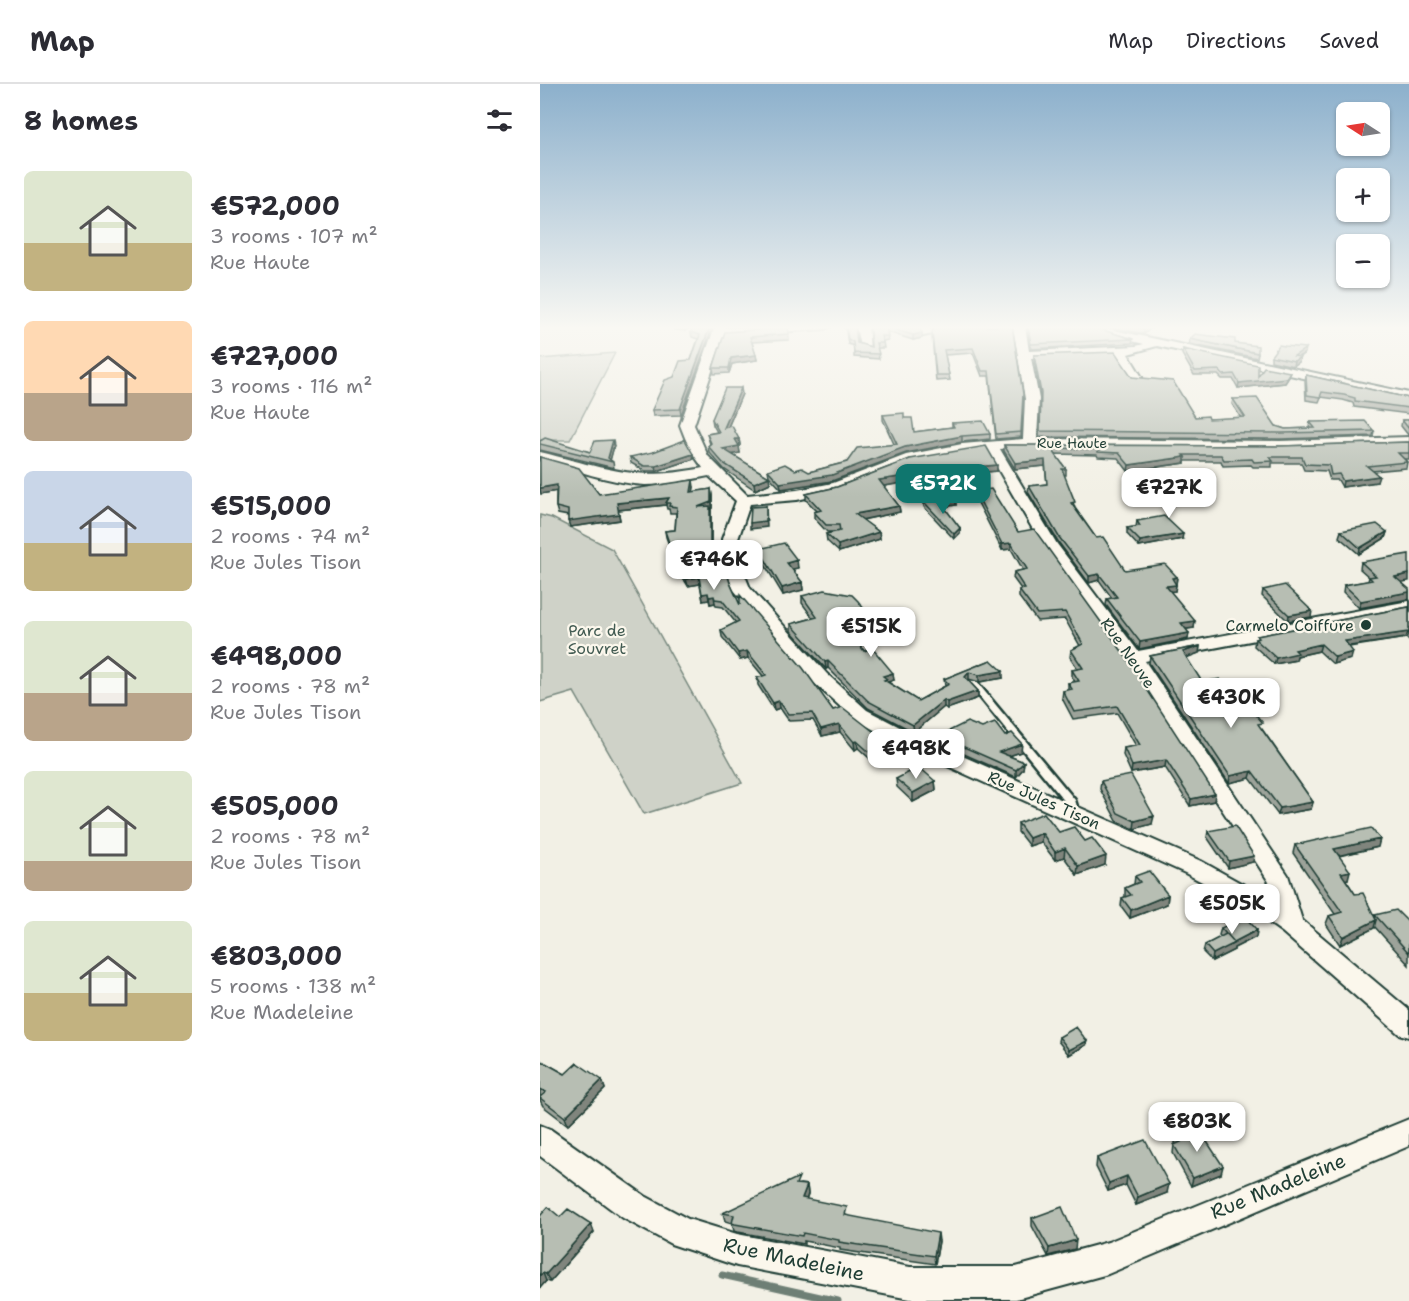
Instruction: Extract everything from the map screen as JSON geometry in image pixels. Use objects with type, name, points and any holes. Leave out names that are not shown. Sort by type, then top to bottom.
[{"type":"street","points":[[702,383],[687,424],[691,440],[711,471],[744,500]]},
{"type":"street","points":[[1029,383],[1032,399],[1030,443]]},
{"type":"street","points":[[1342,383],[1409,397]]},
{"type":"street","name":"Rue Haute","points":[[744,500],[797,495],[837,487],[906,459],[931,453],[991,446],[1030,443],[1280,445],[1409,441]]},
{"type":"street","name":"Rue Neuve","points":[[991,446],[1050,545],[1133,658],[1280,881],[1291,925]]},
{"type":"street","points":[[540,456],[607,476],[634,480],[660,480],[711,471]]},
{"type":"street","name":"Rue Jules Tison","points":[[744,500],[730,539],[732,563],[742,589],[820,678],[860,714],[910,741],[1193,867],[1246,895],[1291,925],[1409,1026]]},
{"type":"street","points":[[1133,658],[1409,606]]},
{"type":"street","name":"Rue Madeleine","points":[[540,1138],[644,1212],[682,1233],[737,1250],[910,1283],[1016,1283],[1108,1258],[1409,1132]]},
{"type":"lane","points":[[973,683],[1071,802],[1074,813]]},
{"type":"green space","points":[[540,383],[600,383],[570,440],[540,440]]},
{"type":"green space","name":"Parc de Souvret","points":[[540,515],[552,518],[612,549],[742,783],[644,814],[574,692],[540,702]]},
{"type":"building","points":[[664,383],[689,383],[680,409],[652,410]]},
{"type":"building","points":[[990,383],[1021,383],[1023,394],[1021,432],[996,434]]},
{"type":"building","points":[[1039,383],[1174,383],[1195,417],[1208,416],[1209,419],[1245,417],[1233,399],[1257,398],[1276,426],[1285,429],[1315,428],[1310,422],[1365,421],[1374,431],[1281,433],[1040,431]]},
{"type":"building","points":[[1306,383],[1341,383],[1409,398],[1409,408],[1355,401],[1355,398],[1344,395],[1322,392],[1320,397],[1307,395]]},
{"type":"building","points":[[725,388],[741,388],[724,428],[732,426],[739,439],[735,439],[739,446],[723,449],[769,477],[754,483],[723,463],[708,446],[711,443],[707,434],[719,432],[712,419]]},
{"type":"building","points":[[904,413],[904,418],[912,418],[914,432],[954,427],[952,423],[983,421],[990,434],[962,436],[905,447],[832,475],[780,483],[768,470],[785,464],[795,470],[802,468],[809,472],[847,462],[857,448],[897,444],[883,415]]},
{"type":"building","points":[[1402,420],[1409,420],[1409,429]]},
{"type":"building","points":[[545,438],[590,452],[595,441],[613,440],[608,458],[613,462],[540,444],[540,441]]},
{"type":"building","points":[[685,440],[693,454],[656,466],[644,466],[630,457],[653,452]]},
{"type":"building","points":[[1409,442],[1409,453],[1398,453],[1407,462],[1367,466],[1379,476],[1343,481],[1339,474],[1331,475],[1329,465],[1305,464],[1302,457],[1270,457],[1273,461],[1254,462],[1252,459],[1224,460],[1221,455],[1183,455],[1185,457],[1129,465],[1119,453],[1098,452],[1098,449],[1051,448],[1066,469],[1062,469],[1075,502],[1071,503],[1096,538],[1103,537],[1125,570],[1165,564],[1177,577],[1172,578],[1176,585],[1166,586],[1195,621],[1181,623],[1189,633],[1140,642],[1107,599],[1117,597],[1099,574],[1089,576],[1059,537],[1029,486],[1047,484],[1045,460],[1015,463],[1004,445],[1281,446]]},
{"type":"building","points":[[986,446],[997,465],[941,470],[956,498],[941,501],[925,473],[879,480],[899,506],[855,514],[879,532],[838,545],[826,534],[840,531],[839,525],[826,525],[814,512],[821,510],[806,494],[837,487],[910,459]]},
{"type":"building","points":[[540,457],[579,468],[599,494],[693,480],[691,492],[711,489],[711,502],[698,507],[710,506],[710,551],[720,549],[730,583],[740,605],[740,595],[803,668],[833,710],[842,707],[896,749],[876,758],[857,741],[854,742],[839,724],[821,729],[812,713],[788,714],[779,701],[773,703],[757,678],[766,675],[747,651],[738,653],[721,630],[739,621],[722,600],[715,599],[714,596],[709,597],[708,593],[702,594],[699,577],[686,579],[676,563],[665,531],[675,530],[677,507],[666,503],[669,498],[617,503],[619,514],[568,521],[568,510],[556,507],[557,485],[540,488]]},
{"type":"building","points":[[991,489],[1018,532],[1034,529],[1124,654],[1215,794],[1191,799],[1166,760],[1132,766],[1124,748],[1140,745],[1117,706],[1074,712],[1063,691],[1072,689],[1068,683],[1079,681],[1072,670],[1083,668],[1071,650],[1083,644],[1065,612],[1037,614],[1019,590],[1025,589],[1014,572],[1027,569],[1011,543],[1002,544],[975,491]]},
{"type":"building","points":[[938,499],[960,528],[954,534],[924,502]]},
{"type":"building","points":[[766,506],[766,521],[750,523],[751,507]]},
{"type":"building","points":[[1164,516],[1183,534],[1140,541],[1127,528],[1140,526],[1137,521]]},
{"type":"building","points":[[1377,524],[1387,532],[1360,548],[1341,531]]},
{"type":"building","points":[[784,543],[797,560],[787,563],[802,582],[782,588],[759,549]]},
{"type":"building","points":[[1409,554],[1409,574],[1395,577],[1409,589],[1409,592],[1361,601],[1344,585],[1372,580],[1369,577],[1376,576],[1361,562]]},
{"type":"building","points":[[1285,585],[1312,611],[1289,615],[1263,590]]},
{"type":"building","points":[[825,590],[852,595],[858,601],[873,621],[847,627],[864,651],[872,648],[893,673],[883,676],[887,679],[884,680],[918,701],[949,684],[944,679],[991,660],[1003,671],[979,675],[969,672],[965,677],[978,691],[947,702],[944,700],[913,725],[868,701],[828,661],[825,662],[791,624],[817,617],[802,596]]},
{"type":"building","points":[[1409,607],[1409,633],[1345,641],[1353,652],[1335,657],[1321,644],[1295,650],[1298,653],[1276,658],[1255,639],[1259,638],[1257,636]]},
{"type":"building","points":[[1200,646],[1183,652],[1202,682],[1220,679],[1235,698],[1241,697],[1263,723],[1258,724],[1313,802],[1280,808],[1252,771],[1230,776],[1150,656]]},
{"type":"building","points":[[967,722],[982,728],[995,723],[1005,736],[1012,733],[1022,744],[999,752],[1024,762],[1016,770],[939,736]]},
{"type":"building","points":[[919,767],[935,781],[913,793],[896,779]]},
{"type":"building","points":[[1131,775],[1154,816],[1135,821],[1118,813],[1101,781]]},
{"type":"building","points":[[1044,813],[1059,832],[1074,827],[1085,841],[1092,838],[1106,856],[1078,866],[1065,848],[1055,852],[1042,833],[1029,838],[1018,823]]},
{"type":"building","points":[[1235,826],[1254,856],[1229,861],[1208,831]]},
{"type":"building","points":[[1371,828],[1380,839],[1334,849],[1350,871],[1341,873],[1355,894],[1363,893],[1376,920],[1343,937],[1329,916],[1342,912],[1295,845]]},
{"type":"building","points":[[1149,871],[1168,895],[1131,910],[1122,898],[1131,895],[1125,888],[1140,882],[1135,876]]},
{"type":"building","points":[[1396,910],[1409,923],[1409,953],[1375,915]]},
{"type":"building","points":[[1245,917],[1257,930],[1213,954],[1205,945],[1226,934],[1221,928]]},
{"type":"building","points":[[1076,1027],[1087,1041],[1069,1050],[1059,1037]]},
{"type":"building","points":[[540,1060],[565,1074],[577,1063],[602,1080],[565,1117],[540,1098],[546,1092],[540,1089]]},
{"type":"building","points":[[1198,1128],[1223,1166],[1193,1178],[1174,1145],[1181,1142],[1176,1135]]},
{"type":"building","points":[[1145,1140],[1169,1184],[1138,1197],[1127,1176],[1109,1183],[1097,1158]]},
{"type":"building","points":[[799,1177],[796,1184],[807,1185],[802,1198],[847,1207],[845,1215],[938,1233],[934,1256],[839,1242],[839,1240],[803,1233],[802,1236],[735,1224],[732,1223],[734,1215],[723,1213]]},
{"type":"building","points":[[548,1207],[560,1217],[568,1209],[591,1224],[546,1274],[540,1275],[540,1216]]},
{"type":"building","points":[[1062,1207],[1076,1240],[1049,1248],[1032,1218]]},
{"type":"waterway","points":[[722,1275],[838,1301]]},
{"type":"place","name":"Carmelo Coiffure","points":[[1366,625]]}]
